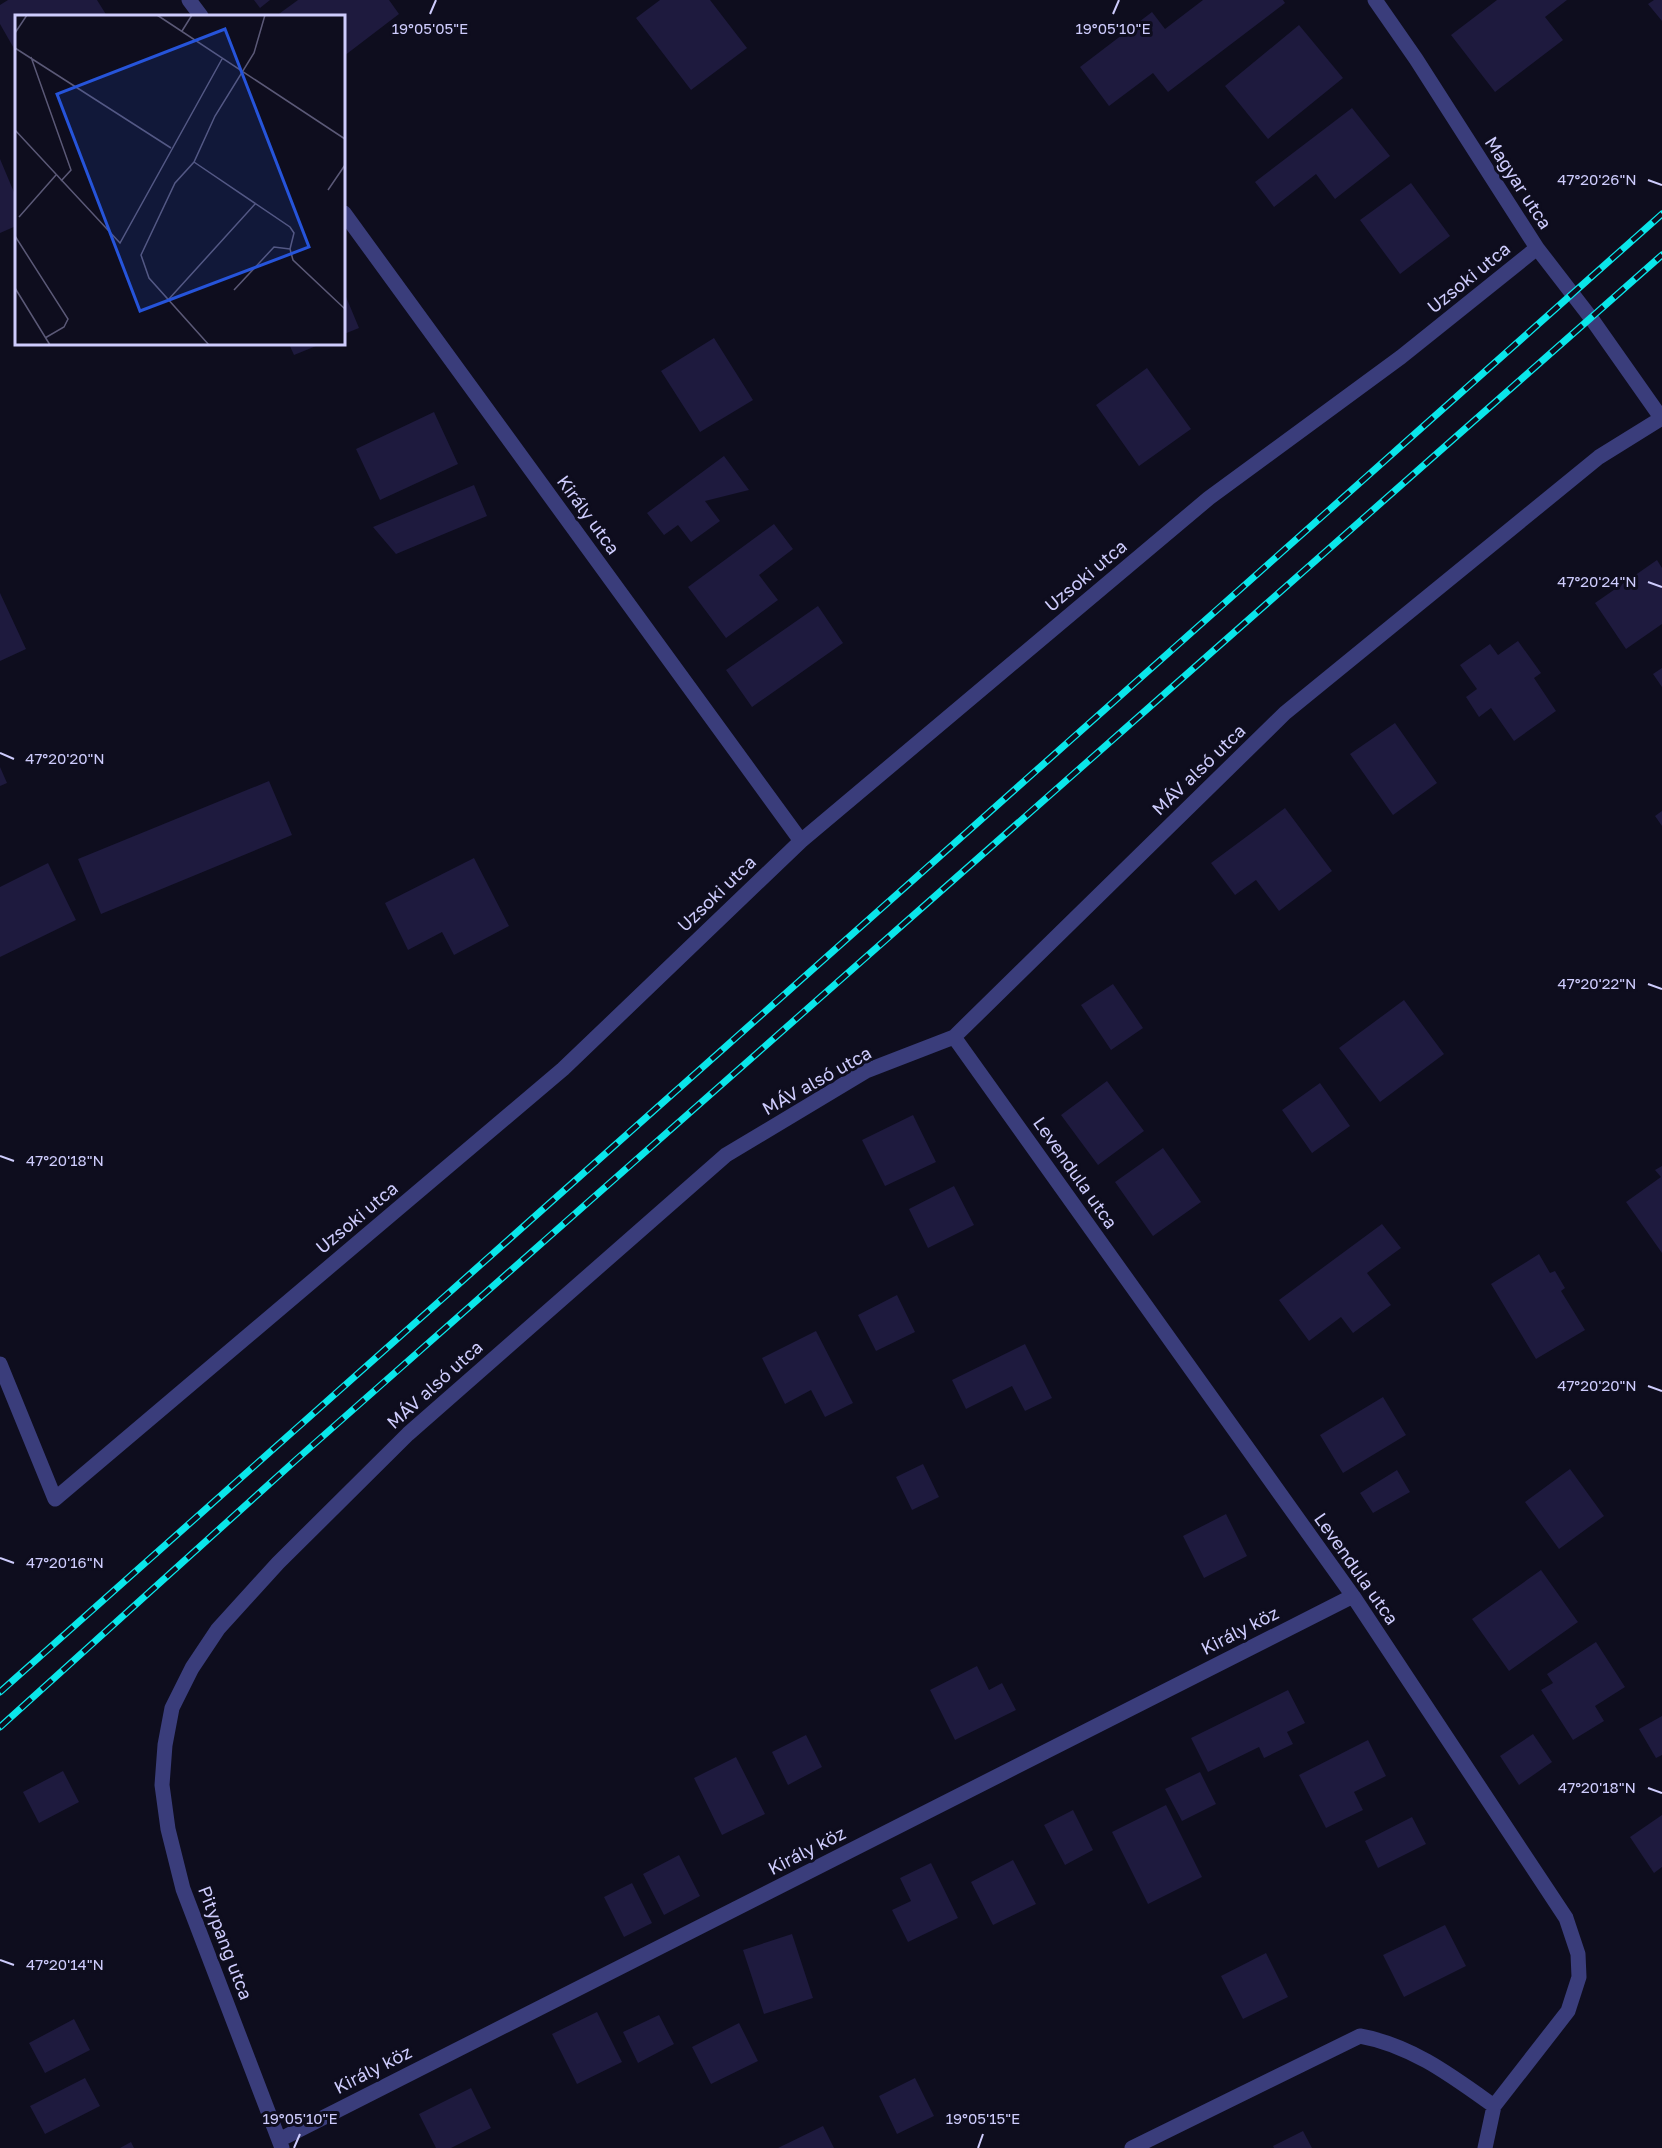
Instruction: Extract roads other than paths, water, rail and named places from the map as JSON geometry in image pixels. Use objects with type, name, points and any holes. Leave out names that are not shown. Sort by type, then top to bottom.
[{"type":"street","points":[[189,0],[200,15]]},
{"type":"street","name":"Magyar utca","points":[[1375,0],[1423,69],[1537,248],[1591,318],[1662,418]]},
{"type":"street","name":"Király utca","points":[[345,214],[801,841]]},
{"type":"street","name":"Uzsoki utca","points":[[0,1364],[55,1499],[563,1069],[801,841],[1209,498],[1401,357],[1537,248]]},
{"type":"street","name":"MÁV alsó utca","points":[[165,1745],[172,1708],[192,1668],[218,1629],[278,1563],[408,1434],[726,1155],[866,1071],[954,1037],[1286,713],[1599,457],[1662,418]]},
{"type":"street","name":"Levendula utca","points":[[954,1037],[1353,1596],[1566,1918],[1578,1954],[1579,1977],[1568,2011],[1494,2106],[1485,2148]]},
{"type":"street","name":"Király köz","points":[[280,2144],[1353,1596]]},
{"type":"street","name":"Pitypang utca","points":[[165,1745],[162,1785],[168,1829],[183,1889],[280,2144]]},
{"type":"street","points":[[1132,2148],[1360,2036],[1381,2040],[1408,2051],[1448,2073],[1494,2106]]},
{"type":"railway","points":[[0,1692],[1662,214]]},
{"type":"railway","points":[[0,1727],[297,1459],[1662,255]]}]
